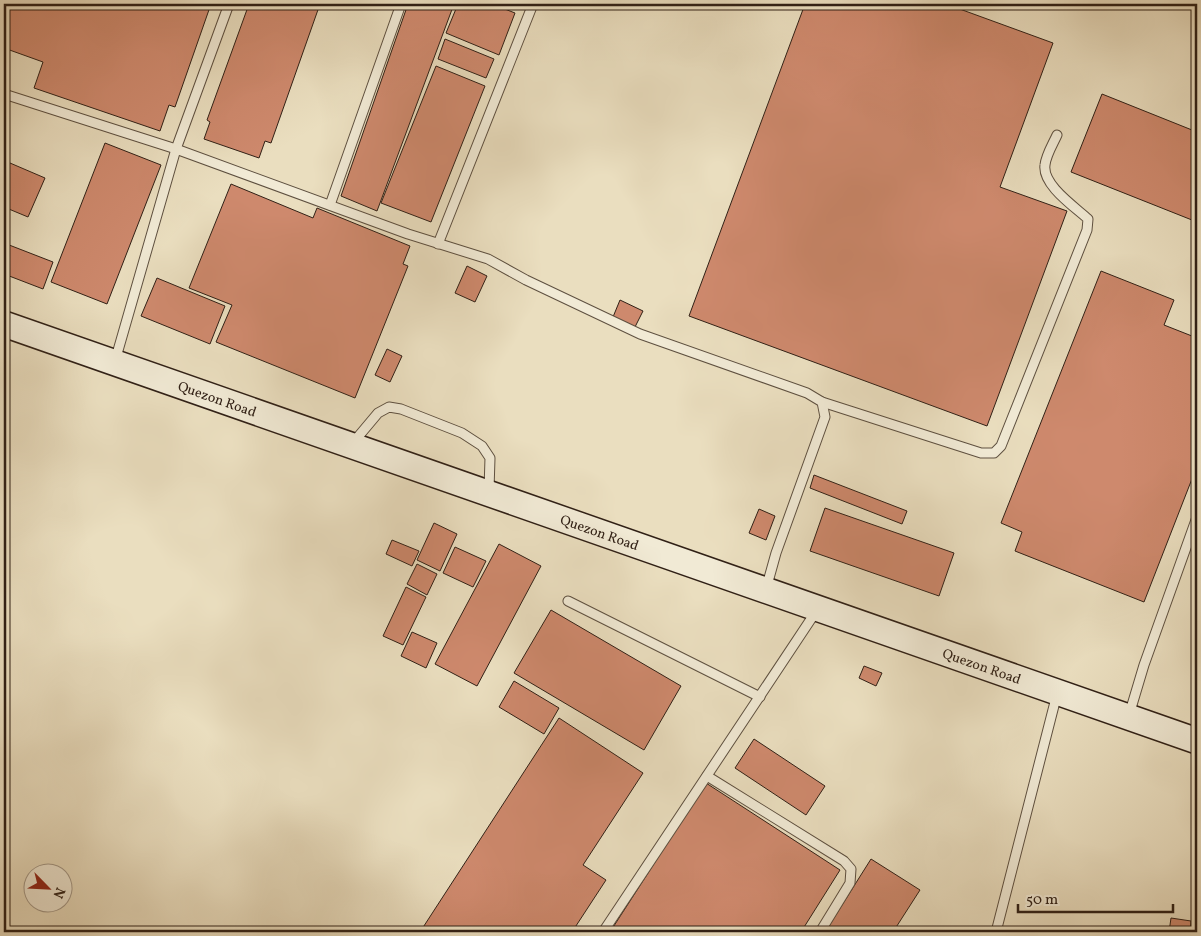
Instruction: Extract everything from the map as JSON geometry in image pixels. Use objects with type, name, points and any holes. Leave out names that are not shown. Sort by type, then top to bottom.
[{"type":"main road","name":"Quezon Road","points":[[4,324],[1197,741]]},
{"type":"lane","points":[[115,363],[176,149],[229,4]]},
{"type":"lane","points":[[330,205],[401,4]]},
{"type":"lane","points":[[438,244],[533,4]]},
{"type":"lane","points":[[4,94],[176,149],[438,244],[488,259],[526,280],[640,334],[807,393],[822,402],[981,454],[994,453],[1001,446],[1087,230],[1088,220],[1054,188],[1047,177],[1045,166],[1057,135]]},
{"type":"lane","points":[[766,590],[776,553],[825,418],[822,402]]},
{"type":"lane","points":[[351,446],[378,413],[389,407],[402,409],[462,433],[482,446],[490,458],[489,493]]},
{"type":"lane","points":[[1129,716],[1144,664],[1197,517]]},
{"type":"lane","points":[[568,601],[760,697]]},
{"type":"lane","points":[[603,932],[819,608]]},
{"type":"lane","points":[[996,932],[1058,691]]},
{"type":"lane","points":[[707,776],[844,861],[851,869],[850,883],[820,932]]},
{"type":"building","points":[[4,4],[211,4],[175,107],[169,105],[160,131],[34,88],[43,62],[4,48]]},
{"type":"building","points":[[249,4],[320,4],[271,143],[265,141],[259,158],[204,139],[210,122],[207,120]]},
{"type":"building","points":[[408,4],[454,4],[377,211],[341,196]]},
{"type":"building","points":[[458,4],[492,4],[515,13],[499,55],[446,33]]},
{"type":"building","points":[[805,4],[946,4],[1053,43],[1000,187],[1067,211],[987,426],[689,316]]},
{"type":"building","points":[[445,39],[494,59],[486,78],[438,59]]},
{"type":"building","points":[[436,66],[485,86],[431,222],[381,203]]},
{"type":"building","points":[[1102,94],[1197,132],[1197,222],[1071,172]]},
{"type":"building","points":[[105,143],[161,165],[107,304],[51,282]]},
{"type":"building","points":[[10,163],[45,178],[28,217],[4,207],[4,178]]},
{"type":"building","points":[[231,184],[313,218],[317,208],[410,246],[403,264],[408,266],[355,398],[216,342],[232,305],[189,288]]},
{"type":"building","points":[[4,243],[53,262],[43,289],[4,274]]},
{"type":"building","points":[[467,266],[487,276],[475,302],[455,293]]},
{"type":"building","points":[[1101,271],[1174,300],[1164,325],[1197,338],[1197,466],[1144,602],[1015,551],[1022,532],[1001,523]]},
{"type":"building","points":[[157,278],[225,306],[210,344],[141,316]]},
{"type":"building","points":[[620,300],[643,311],[635,327],[613,317]]},
{"type":"building","points":[[387,349],[402,356],[390,382],[375,375]]},
{"type":"building","points":[[814,475],[907,511],[902,524],[810,488]]},
{"type":"building","points":[[825,508],[954,553],[939,596],[810,551]]},
{"type":"building","points":[[759,509],[775,516],[766,540],[749,533]]},
{"type":"building","points":[[434,523],[457,534],[440,571],[417,560]]},
{"type":"building","points":[[392,540],[419,551],[412,566],[386,554]]},
{"type":"building","points":[[499,544],[541,566],[477,686],[435,664]]},
{"type":"building","points":[[455,547],[486,561],[473,587],[443,573]]},
{"type":"building","points":[[417,564],[437,574],[427,595],[407,584]]},
{"type":"building","points":[[406,587],[426,597],[403,645],[383,636]]},
{"type":"building","points":[[551,610],[681,686],[644,750],[514,673]]},
{"type":"building","points":[[412,632],[437,643],[426,668],[401,656]]},
{"type":"building","points":[[864,666],[882,673],[876,686],[859,678]]},
{"type":"building","points":[[514,681],[559,708],[544,734],[499,707]]},
{"type":"building","points":[[559,718],[643,773],[583,865],[606,880],[572,932],[420,932]]},
{"type":"building","points":[[754,739],[825,786],[806,815],[735,768]]},
{"type":"building","points":[[706,783],[840,870],[801,932],[610,932]]},
{"type":"building","points":[[871,859],[920,890],[893,932],[825,932]]},
{"type":"building","points":[[1171,918],[1191,921],[1190,932],[1169,932]]}]
